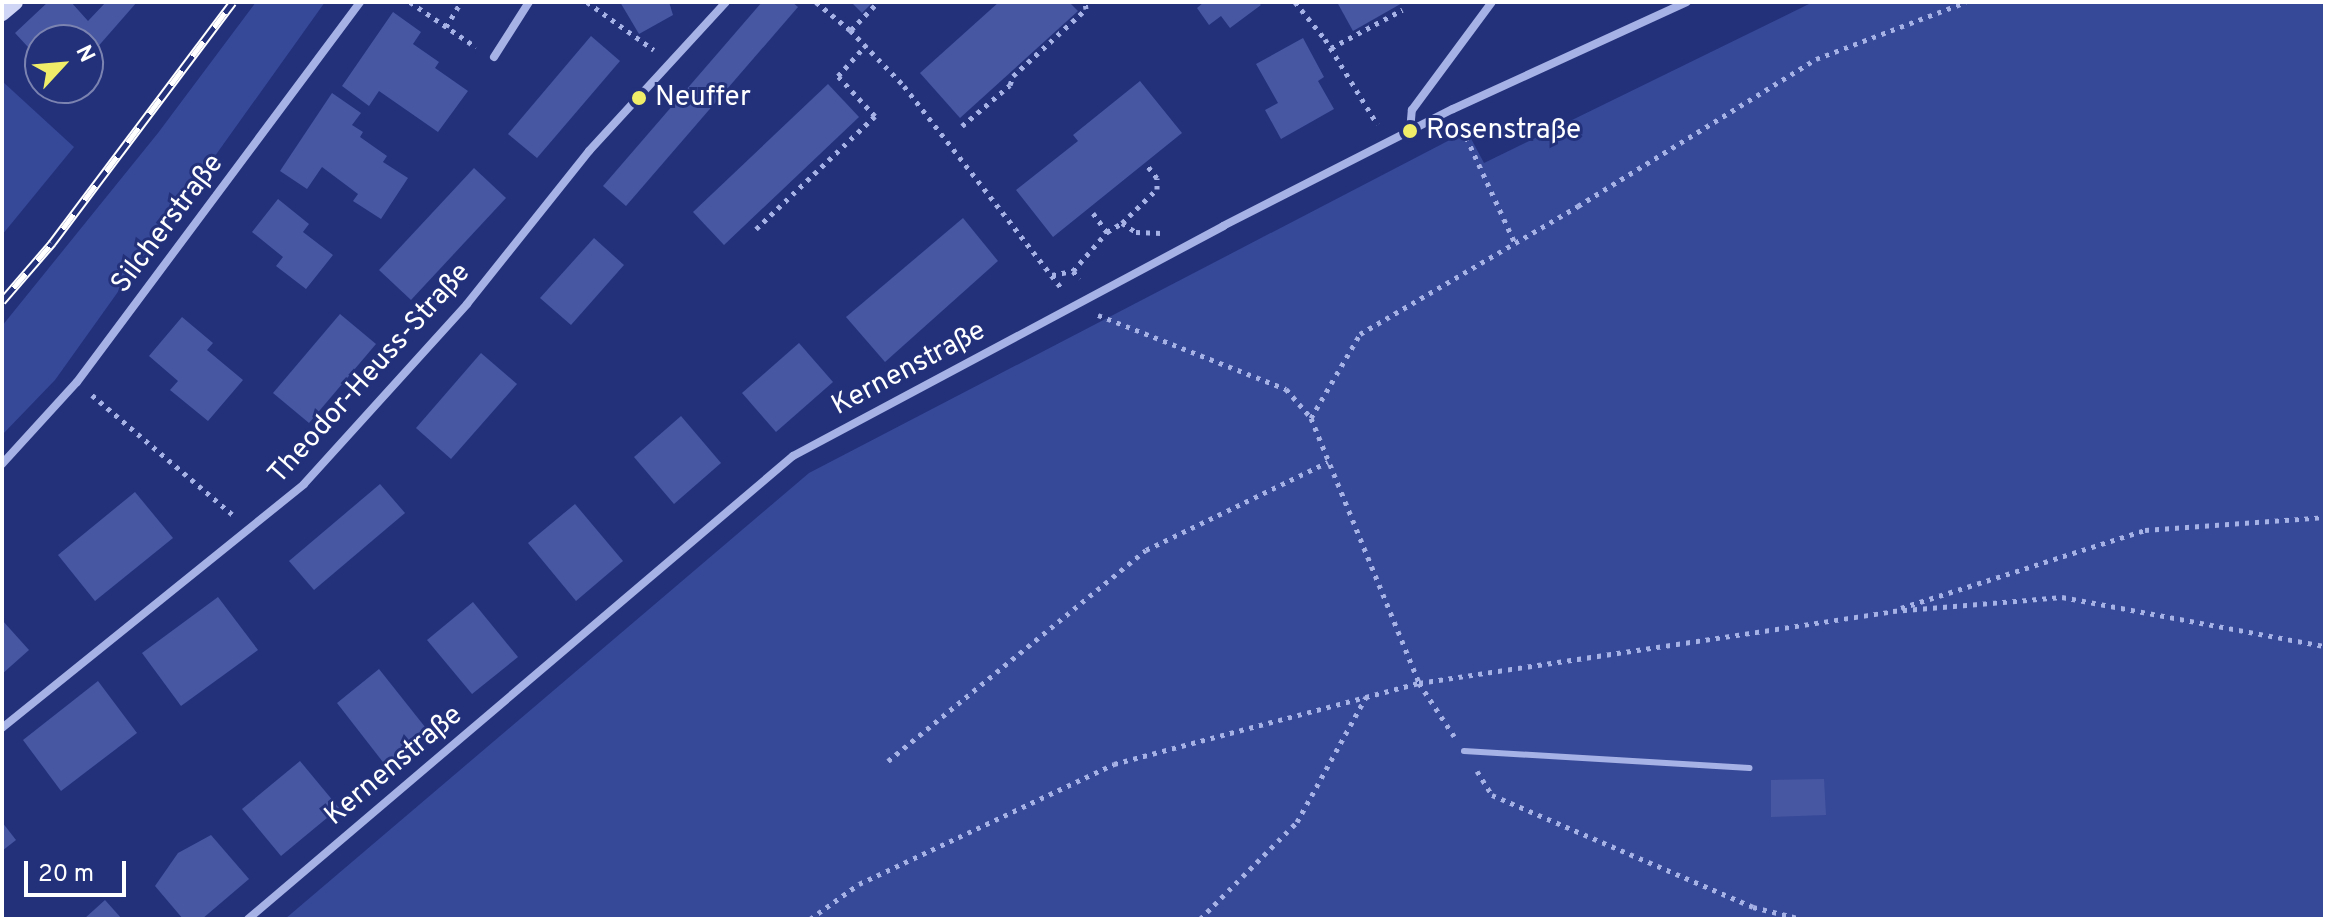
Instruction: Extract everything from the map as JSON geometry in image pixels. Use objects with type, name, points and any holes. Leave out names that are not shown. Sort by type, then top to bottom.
[{"type":"street","points":[[2,13],[15,2]]},
{"type":"street","name":"Silcherstraße","points":[[2,464],[77,382],[360,2]]},
{"type":"street","points":[[494,57],[529,2]]},
{"type":"street","name":"Theodor-Heuss-Straße","points":[[2,728],[304,484],[457,316],[589,151],[726,2]]},
{"type":"street","points":[[1410,131],[1412,110],[1492,2]]},
{"type":"street","name":"Kernenstraße","points":[[248,919],[793,456],[1387,142],[1687,2]]},
{"type":"lane","points":[[1464,751],[1749,768]]},
{"type":"path","points":[[410,2],[494,57]]},
{"type":"path","points":[[446,27],[461,2]]},
{"type":"path","points":[[587,2],[671,62]]},
{"type":"path","points":[[816,2],[866,45],[965,160],[1075,305],[1286,389],[1311,418],[1419,683],[1492,795],[1753,907],[1802,919]]},
{"type":"path","points":[[850,30],[878,2]]},
{"type":"path","points":[[962,126],[1010,85],[1013,76],[1086,9],[1085,2]]},
{"type":"path","points":[[1295,2],[1331,48],[1387,142]]},
{"type":"path","points":[[1301,9],[1305,2]]},
{"type":"path","points":[[1311,418],[1360,334],[1816,59],[1966,2]]},
{"type":"path","points":[[1331,48],[1402,10]]},
{"type":"path","points":[[756,229],[875,116],[838,76],[866,45]]},
{"type":"path","points":[[1453,109],[1515,243]]},
{"type":"path","points":[[1073,271],[1107,232],[1122,223],[1157,189],[1157,178],[1147,165]]},
{"type":"path","points":[[1093,213],[1107,232]]},
{"type":"path","points":[[1122,223],[1136,232],[1166,233],[1176,251]]},
{"type":"path","points":[[77,382],[250,530]]},
{"type":"path","points":[[888,761],[1146,550],[1328,462]]},
{"type":"path","points":[[1893,611],[2145,530],[2325,517]]},
{"type":"path","points":[[810,919],[859,884],[1114,764],[1419,683],[1893,611],[2062,597],[2325,646]]},
{"type":"path","points":[[1200,919],[1297,822],[1366,696]]},
{"type":"shaded area","points":[[256,2],[325,2],[55,380],[2,435],[2,326],[158,133]]},
{"type":"shaded area","points":[[1813,2],[2325,2],[2325,919],[285,919],[809,473],[1467,131],[1484,163]]},
{"type":"shaded area","points":[[2,81],[74,147],[2,235]]},
{"type":"building","points":[[48,2],[71,2],[88,21],[106,2],[137,2],[104,40],[104,24],[25,24]]},
{"type":"building","points":[[620,2],[669,2],[673,15],[639,34]]},
{"type":"building","points":[[762,2],[792,2],[798,7],[626,206],[603,186]]},
{"type":"building","points":[[851,2],[873,2],[862,13]]},
{"type":"building","points":[[999,2],[1069,2],[1078,11],[960,118],[920,73]]},
{"type":"building","points":[[1204,2],[1258,2],[1261,5],[1230,28],[1221,16],[1209,25],[1197,8]]},
{"type":"building","points":[[1337,2],[1404,2],[1353,31]]},
{"type":"building","points":[[393,12],[421,32],[413,44],[439,62],[435,68],[468,91],[438,132],[379,91],[369,106],[342,86]]},
{"type":"building","points":[[24,25],[24,43],[15,33]]},
{"type":"building","points":[[591,36],[620,61],[537,158],[508,134]]},
{"type":"building","points":[[1303,38],[1324,77],[1318,81],[1334,109],[1281,139],[1265,110],[1278,103],[1256,64]]},
{"type":"building","points":[[1140,81],[1182,133],[1053,237],[1016,190],[1078,141],[1073,135]]},
{"type":"building","points":[[828,84],[859,117],[724,245],[693,212]]},
{"type":"building","points":[[332,93],[361,113],[352,125],[363,132],[360,137],[387,156],[383,162],[408,178],[381,219],[353,201],[358,194],[322,167],[307,189],[280,171]]},
{"type":"building","points":[[474,168],[506,198],[411,300],[379,270]]},
{"type":"building","points":[[278,199],[309,224],[303,232],[333,255],[306,289],[276,266],[283,257],[252,232]]},
{"type":"building","points":[[963,218],[998,261],[885,362],[846,317]]},
{"type":"building","points":[[594,238],[624,265],[571,325],[540,298]]},
{"type":"building","points":[[340,314],[376,344],[309,423],[273,393]]},
{"type":"building","points":[[182,317],[213,343],[207,350],[243,380],[208,421],[170,390],[178,381],[149,356]]},
{"type":"building","points":[[799,343],[833,382],[776,432],[742,393]]},
{"type":"building","points":[[481,353],[517,384],[451,459],[416,428]]},
{"type":"building","points":[[681,416],[721,463],[674,504],[634,457]]},
{"type":"building","points":[[380,484],[405,513],[314,590],[289,561]]},
{"type":"building","points":[[135,492],[173,538],[95,601],[58,555]]},
{"type":"building","points":[[575,504],[623,561],[576,601],[528,543]]},
{"type":"building","points":[[218,597],[258,650],[181,706],[142,653]]},
{"type":"building","points":[[473,602],[518,657],[472,694],[427,640]]},
{"type":"building","points":[[2,620],[29,650],[2,674]]},
{"type":"building","points":[[379,669],[429,732],[386,766],[337,703]]},
{"type":"building","points":[[98,681],[137,733],[61,791],[23,740]]},
{"type":"building","points":[[300,761],[339,808],[281,856],[242,809]]},
{"type":"building","points":[[1824,779],[1826,815],[1771,817],[1771,780]]},
{"type":"building","points":[[2,822],[16,840],[2,851]]},
{"type":"building","points":[[211,835],[249,879],[202,919],[183,919],[155,886],[178,853]]},
{"type":"building","points":[[105,900],[122,919],[84,919]]},
{"type":"railway","points":[[2,301],[52,243],[233,2]]},
{"type":"place","name":"Neuffer","points":[[639,98]]},
{"type":"place","name":"Rosenstraße","points":[[1410,131]]}]
